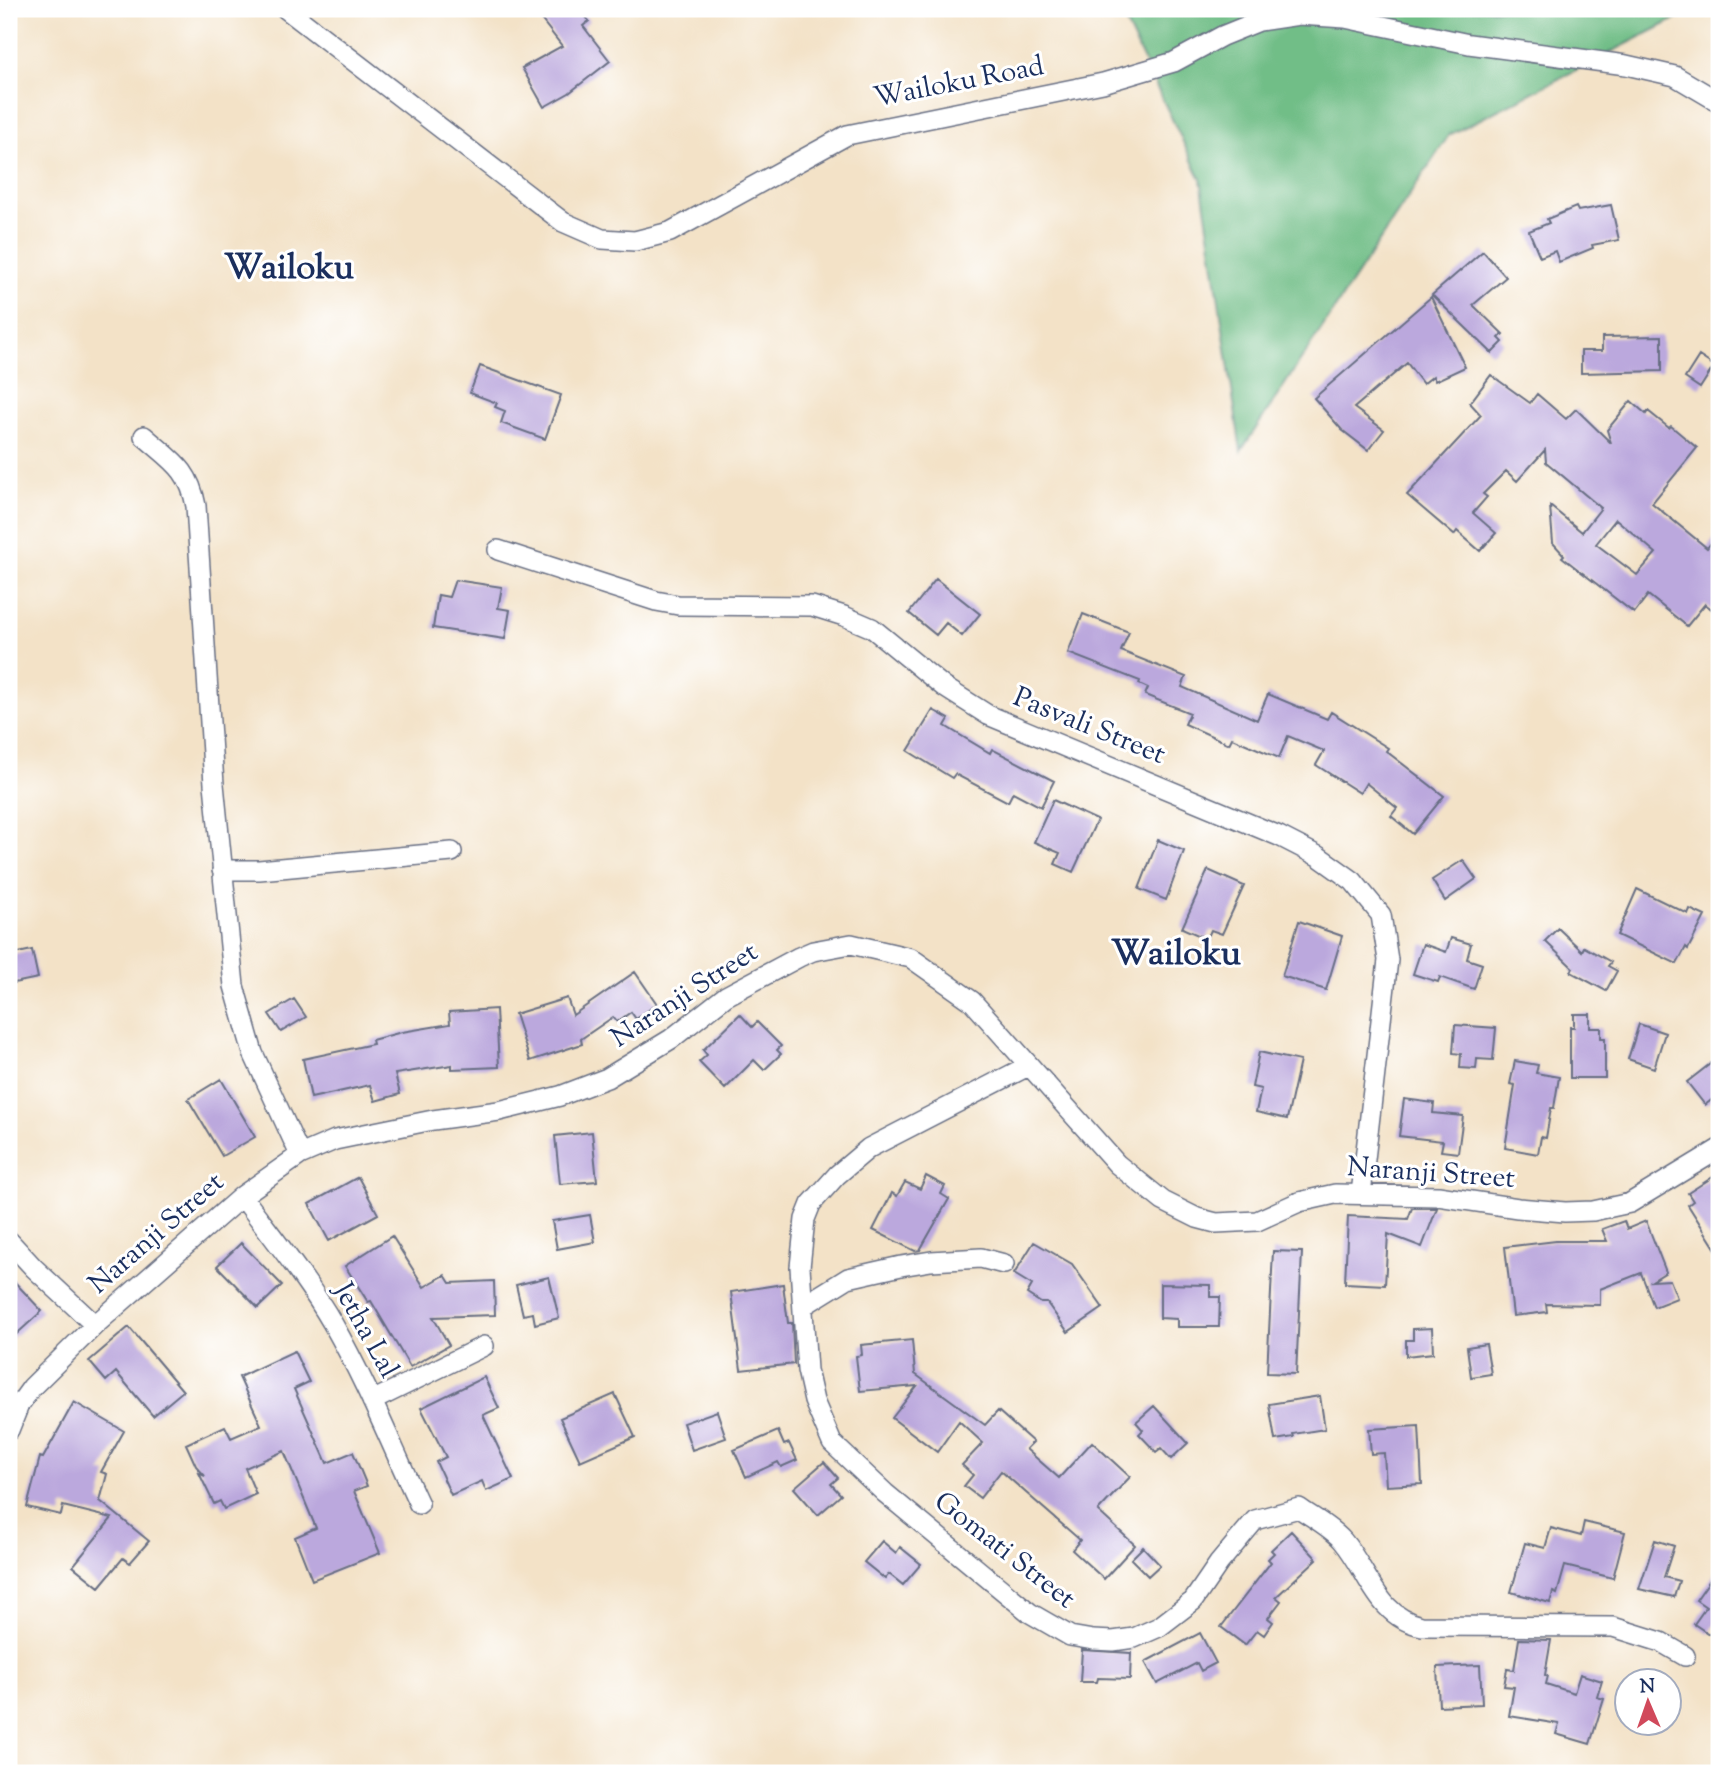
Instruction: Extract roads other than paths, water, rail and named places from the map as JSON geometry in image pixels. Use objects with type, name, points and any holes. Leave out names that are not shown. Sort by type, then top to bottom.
[{"type":"street","name":"Wailoku Road","points":[[286,9],[563,222],[602,239],[635,241],[670,232],[847,135],[1103,83],[1174,62],[1222,36],[1259,22],[1299,15],[1345,19],[1469,44],[1626,65],[1675,76],[1719,102]]},
{"type":"street","points":[[144,436],[186,473],[193,491],[222,870],[234,986],[253,1053],[300,1155]]},
{"type":"street","name":"Pasvali Street","points":[[498,550],[678,606],[812,606],[844,616],[872,628],[944,687],[988,715],[1279,836],[1318,856],[1353,881],[1381,915],[1388,960],[1361,1194]]},
{"type":"street","points":[[222,870],[259,870],[452,852]]},
{"type":"street","name":"Naranji Street","points":[[9,1430],[19,1405],[32,1387],[95,1325],[242,1196],[300,1155],[335,1140],[433,1120],[499,1111],[560,1096],[607,1078],[671,1040],[726,996],[813,951],[851,944],[912,958],[972,1002],[1117,1164],[1163,1201],[1197,1218],[1216,1223],[1257,1221],[1299,1202],[1335,1194],[1438,1196],[1518,1208],[1565,1212],[1593,1211],[1630,1203],[1719,1149]]},
{"type":"street","name":"Gomati Street","points":[[1028,1066],[869,1149],[837,1175],[811,1205],[805,1219],[800,1267],[807,1370],[814,1401],[832,1443],[886,1493],[1030,1613],[1070,1636],[1114,1641],[1134,1638],[1159,1627],[1193,1601],[1219,1563],[1255,1520],[1299,1508],[1342,1539],[1382,1603],[1408,1624],[1516,1628],[1613,1627],[1661,1642],[1685,1656]]},
{"type":"street","name":"Jetha Lal","points":[[242,1196],[320,1303],[372,1401],[419,1504]]},
{"type":"street","points":[[9,1241],[95,1325]]},
{"type":"street","points":[[803,1306],[849,1279],[901,1266],[981,1258],[1004,1264]]},
{"type":"street","points":[[372,1401],[484,1346]]},
{"type":"district","name":"Wailoku","points":[[289,269]]},
{"type":"district","name":"Wailoku","points":[[1176,955]]}]
